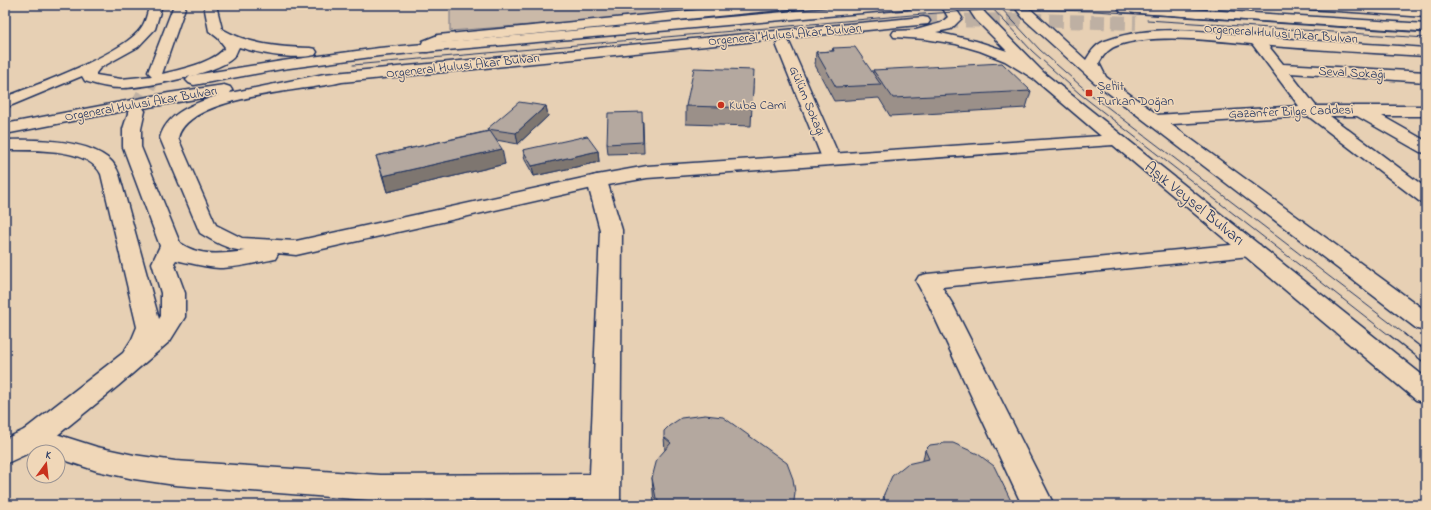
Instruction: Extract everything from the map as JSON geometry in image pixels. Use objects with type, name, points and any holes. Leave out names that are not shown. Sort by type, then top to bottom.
[{"type":"main road","points":[[5,103],[95,65],[133,44],[148,29],[156,5]]},
{"type":"main road","points":[[173,5],[174,20]]},
{"type":"main road","points":[[156,72],[180,5]]},
{"type":"main road","points":[[95,65],[88,73],[90,78],[98,82],[134,82],[180,74],[203,68],[228,55],[232,47],[225,38],[216,31],[210,5]]},
{"type":"main road","points":[[789,5],[448,38],[431,42],[433,48],[508,38],[841,5]]},
{"type":"main road","name":"Orgeneral Hulusi Akar Bulvarı","points":[[5,116],[238,72],[379,52],[907,5]]},
{"type":"main road","points":[[427,69],[518,66],[783,44],[867,35],[910,33],[946,26],[955,18],[949,8],[943,5]]},
{"type":"main road","name":"Aşık Veysel Bulvarı","points":[[972,5],[981,17],[1038,76],[1426,393]]},
{"type":"main road","points":[[1019,5],[1029,16],[1099,79],[1156,120],[1426,323]]},
{"type":"main road","name":"Orgeneral Hulusi Akar Bulvarı","points":[[1157,5],[1426,22]]},
{"type":"main road","points":[[1309,5],[1378,7],[1426,13]]},
{"type":"main road","name":"Orgeneral Hulusi Akar Bulvarı","points":[[1124,9],[1426,28]]},
{"type":"main road","name":"Orgeneral Hulusi Akar Bulvarı","points":[[5,129],[169,98],[248,87],[923,22]]},
{"type":"main road","name":"Orgeneral Hulusi Akar Bulvarı","points":[[1144,23],[1426,45]]},
{"type":"main road","points":[[910,33],[938,37],[975,46],[1008,58],[1038,76]]},
{"type":"main road","points":[[1099,79],[1092,63],[1098,50],[1117,41],[1161,36],[1426,52]]},
{"type":"main road","points":[[225,38],[260,48],[379,52]]},
{"type":"main road","points":[[1257,41],[1311,110],[1426,196]]},
{"type":"main road","name":"Gülüm Sokağı","points":[[783,44],[832,158]]},
{"type":"main road","name":"Seval Sokağı","points":[[1278,68],[1426,77]]},
{"type":"main road","points":[[296,248],[264,244],[239,244],[221,237],[207,229],[169,138],[173,127],[184,117],[218,100],[244,93],[339,78]]},
{"type":"main road","name":"Gazanfer Bilge Caddesi","points":[[1156,120],[1242,113],[1311,110],[1426,111]]},
{"type":"main road","points":[[1358,110],[1426,148]]},
{"type":"main road","points":[[137,111],[132,129],[132,147],[171,246],[183,255],[221,261],[296,248],[597,181],[647,172],[832,158],[1115,140]]},
{"type":"main road","points":[[5,145],[56,147],[87,154],[104,164],[110,174],[149,327],[144,340],[132,360]]},
{"type":"main road","points":[[34,438],[97,459],[134,467],[175,473],[381,488],[604,496],[611,230],[597,181]]},
{"type":"main road","points":[[5,452],[34,438],[161,335],[173,317],[173,294],[163,263],[171,246]]},
{"type":"main road","points":[[1038,505],[941,305],[927,281],[1252,250]]},
{"type":"shaded area","points":[[450,5],[812,5],[450,31]]},
{"type":"building","points":[[855,47],[881,85],[836,87],[816,52],[834,51],[833,48]]},
{"type":"building","points":[[1002,63],[1031,91],[893,98],[873,70]]},
{"type":"building","points":[[694,68],[754,70],[752,108],[686,106]]},
{"type":"building","points":[[519,102],[546,106],[516,133],[487,129]]},
{"type":"building","points":[[642,112],[643,142],[607,144],[608,113]]},
{"type":"building","points":[[490,131],[502,149],[383,176],[376,156]]},
{"type":"building","points":[[587,136],[598,151],[532,166],[523,150]]},
{"type":"building","points":[[705,415],[723,417],[787,463],[793,479],[795,492],[794,501],[791,505],[661,505],[656,498],[652,478],[657,459],[671,443],[664,437],[664,431],[681,418]]},
{"type":"building","points":[[953,443],[978,454],[994,466],[1013,505],[885,505],[884,494],[892,476],[907,464],[929,459],[925,450],[930,445]]},
{"type":"tunnel","points":[[923,21],[1029,20],[1136,23]]},
{"type":"tunnel","points":[[149,87],[156,72]]},
{"type":"tunnel","points":[[137,111],[149,86]]},
{"type":"tram line","points":[[993,10],[1002,9]]},
{"type":"tram line","points":[[1002,9],[1040,50],[1089,93],[1406,335]]},
{"type":"tram line","points":[[1002,9],[1095,11],[1426,32]]},
{"type":"tram line","points":[[353,65],[923,14],[993,10]]},
{"type":"tram line","points":[[993,10],[1032,51],[1080,94],[1389,335]]},
{"type":"tram line","points":[[1147,20],[1426,38]]},
{"type":"tram line","points":[[1388,334],[1426,364]]},
{"type":"tram line","points":[[1404,334],[1426,351]]},
{"type":"place","name":"Şehit Furkan Doğan","points":[[1089,93]]},
{"type":"place","name":"Kuba Cami","points":[[721,105]]}]
